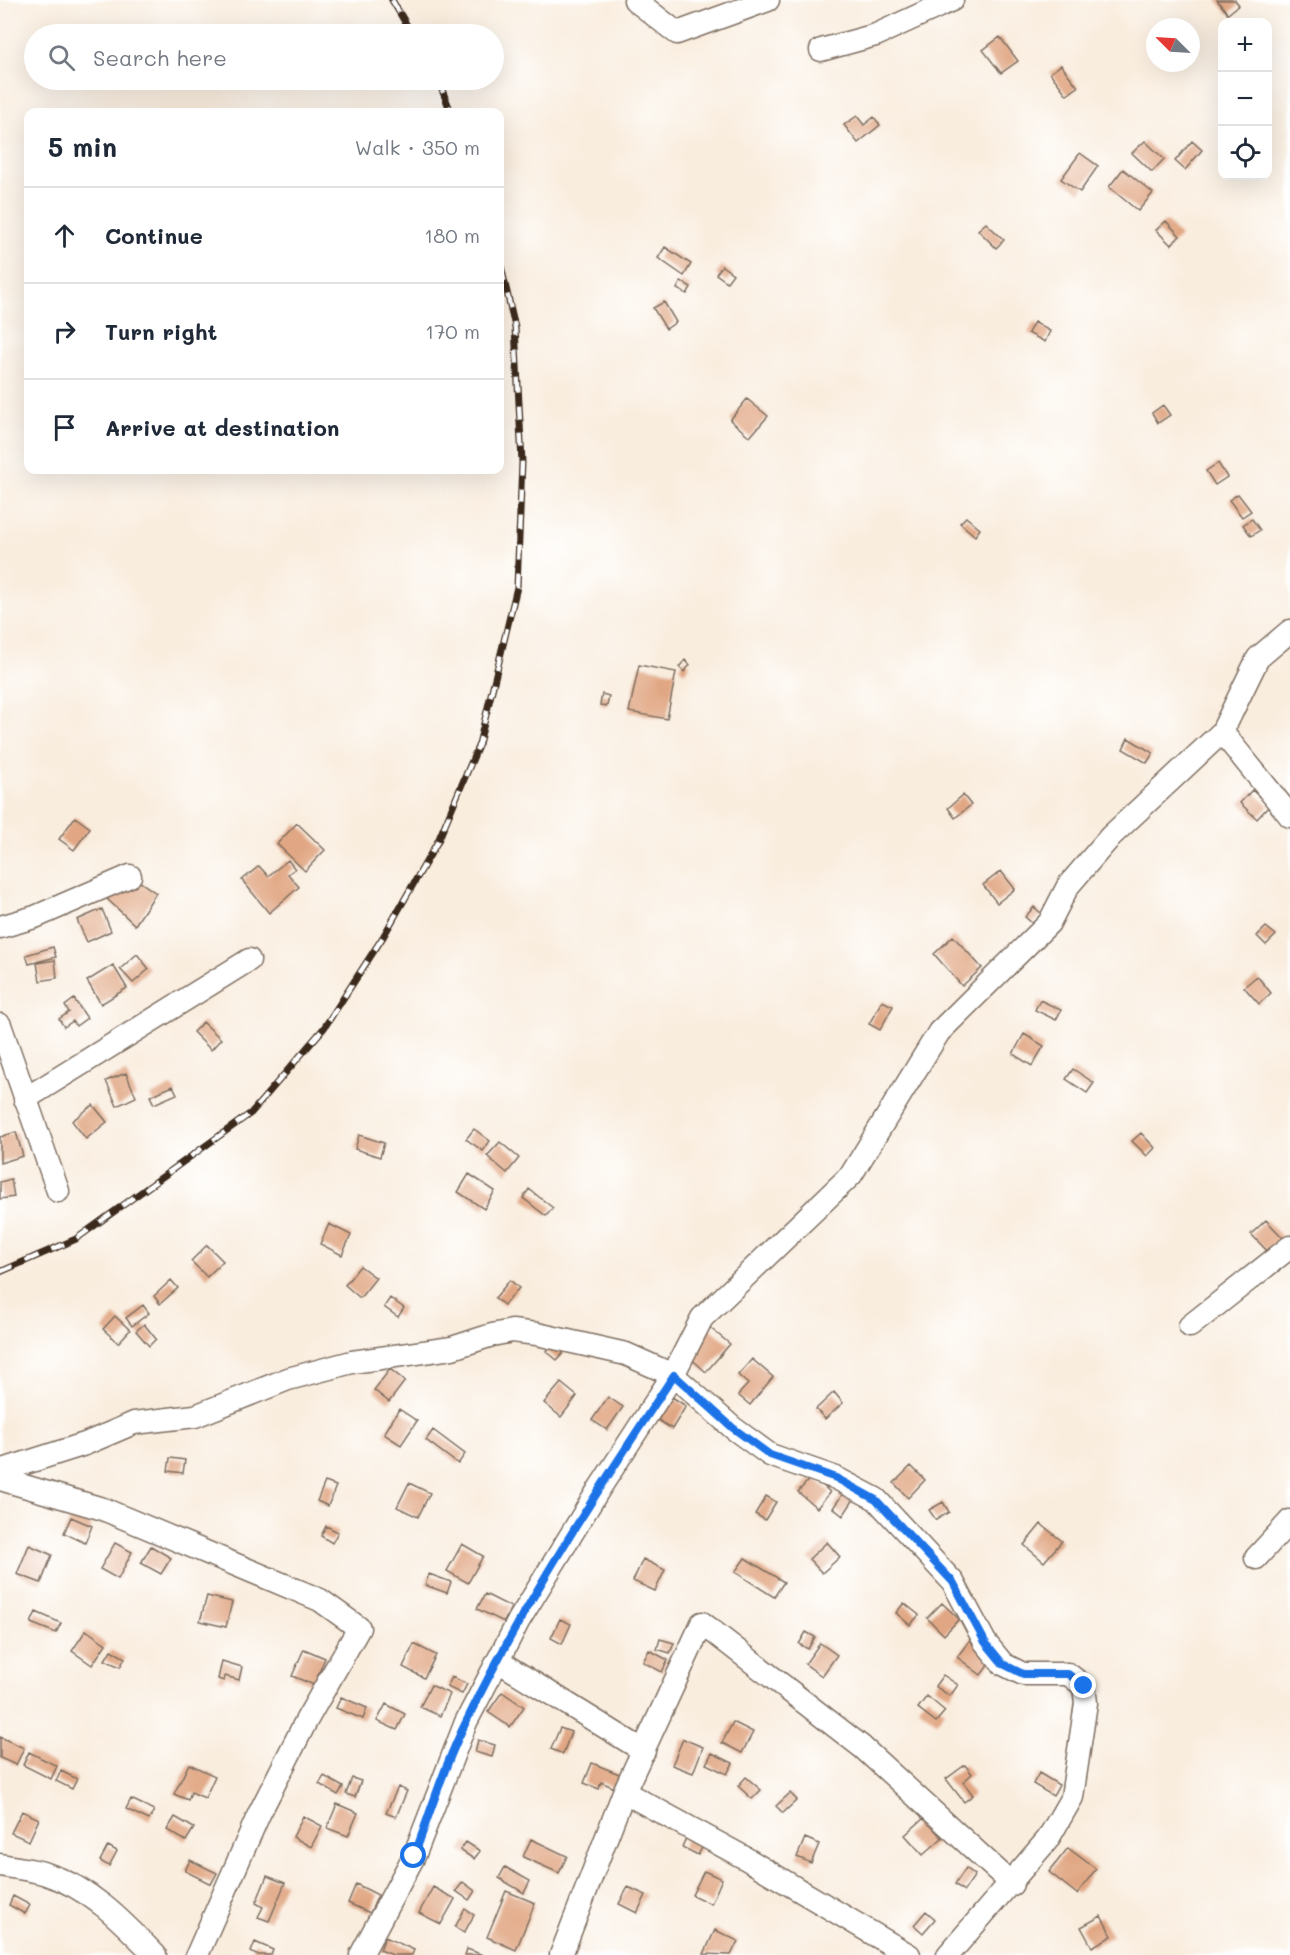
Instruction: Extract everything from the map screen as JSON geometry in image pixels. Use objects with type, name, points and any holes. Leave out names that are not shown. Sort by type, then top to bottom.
[{"type":"street","points":[[635,0],[677,33],[768,0]]},
{"type":"street","points":[[821,50],[876,34],[952,0]]},
{"type":"street","points":[[362,1955],[414,1856],[466,1722],[498,1661],[599,1489],[674,1375],[702,1318],[851,1175],[939,1032],[1049,923],[1068,886],[1111,836],[1222,732],[1258,658],[1290,631]]},
{"type":"street","points":[[1222,732],[1290,816]]},
{"type":"street","points":[[0,927],[35,916],[130,876]]},
{"type":"street","points":[[25,1099],[249,960]]},
{"type":"street","points":[[0,1025],[58,1191]]},
{"type":"street","points":[[1190,1326],[1290,1247]]},
{"type":"street","points":[[0,1471],[85,1444],[134,1424],[195,1416],[288,1379],[352,1362],[452,1348],[512,1331],[537,1334],[626,1354],[674,1375],[733,1428],[770,1455],[836,1478],[876,1500],[953,1582],[985,1642],[1003,1664],[1023,1674],[1068,1674],[1084,1686],[1086,1703],[1072,1797],[1048,1839],[948,1955]]},
{"type":"street","points":[[0,1479],[103,1509],[320,1600],[359,1628],[306,1721],[259,1814],[197,1955]]},
{"type":"street","points":[[1256,1558],[1290,1521]]},
{"type":"street","points":[[561,1955],[624,1792],[702,1623],[862,1747],[1011,1884]]},
{"type":"street","points":[[498,1661],[644,1751]]},
{"type":"street","points":[[624,1792],[746,1858],[909,1955]]},
{"type":"street","points":[[0,1865],[46,1873],[79,1888],[114,1914],[154,1955]]},
{"type":"building","points":[[1217,0],[1235,0],[1239,5],[1228,14]]},
{"type":"building","points":[[1000,37],[1018,61],[1001,73],[983,50]]},
{"type":"building","points":[[1061,65],[1078,87],[1067,95],[1050,73]]},
{"type":"building","points":[[857,116],[864,125],[874,117],[880,125],[858,143],[844,125]]},
{"type":"building","points":[[1145,141],[1164,159],[1152,172],[1132,153]]},
{"type":"building","points":[[1192,141],[1202,150],[1185,170],[1175,161]]},
{"type":"building","points":[[1080,153],[1098,166],[1080,192],[1061,179]]},
{"type":"building","points":[[1123,169],[1153,193],[1138,211],[1109,187]]},
{"type":"building","points":[[1166,221],[1180,236],[1171,245],[1156,230]]},
{"type":"building","points":[[986,223],[1004,240],[996,248],[978,230]]},
{"type":"building","points":[[665,247],[691,264],[684,276],[658,258]]},
{"type":"building","points":[[722,266],[733,274],[727,282],[716,274]]},
{"type":"building","points":[[681,281],[691,287],[687,294],[677,289]]},
{"type":"building","points":[[664,302],[676,322],[666,329],[653,308]]},
{"type":"building","points":[[1034,322],[1050,331],[1045,342],[1028,333]]},
{"type":"building","points":[[747,399],[768,416],[750,437],[730,420]]},
{"type":"building","points":[[1163,405],[1170,415],[1158,423],[1152,413]]},
{"type":"building","points":[[1218,463],[1227,477],[1215,485],[1206,471]]},
{"type":"building","points":[[1238,494],[1251,511],[1242,517],[1229,500]]},
{"type":"building","points":[[966,517],[980,529],[975,536],[960,523]]},
{"type":"building","points":[[1252,519],[1260,530],[1251,536],[1243,525]]},
{"type":"building","points":[[685,660],[690,665],[684,672],[679,667]]},
{"type":"building","points":[[639,665],[676,672],[667,719],[629,712]]},
{"type":"building","points":[[602,694],[609,696],[607,706],[600,705]]},
{"type":"building","points":[[1128,738],[1153,753],[1147,763],[1123,749]]},
{"type":"building","points":[[1252,790],[1269,806],[1257,819],[1240,803]]},
{"type":"building","points":[[963,795],[971,805],[955,818],[948,808]]},
{"type":"building","points":[[75,817],[90,828],[74,850],[59,839]]},
{"type":"building","points":[[297,823],[325,850],[305,871],[277,844]]},
{"type":"building","points":[[288,860],[295,869],[288,874],[299,887],[269,913],[242,880],[259,866],[268,876]]},
{"type":"building","points":[[1001,871],[1015,889],[997,903],[983,885]]},
{"type":"building","points":[[133,877],[156,893],[135,925],[105,897]]},
{"type":"building","points":[[1034,907],[1042,914],[1033,924],[1025,917]]},
{"type":"building","points":[[102,909],[111,931],[87,942],[77,920]]},
{"type":"building","points":[[1266,927],[1276,935],[1266,945],[1257,936]]},
{"type":"building","points":[[953,936],[982,968],[962,986],[934,954]]},
{"type":"building","points":[[53,947],[56,957],[29,964],[26,955]]},
{"type":"building","points":[[137,954],[149,969],[133,983],[120,969]]},
{"type":"building","points":[[55,960],[57,978],[40,981],[37,963]]},
{"type":"building","points":[[113,965],[127,988],[101,1004],[87,981]]},
{"type":"building","points":[[1257,976],[1271,993],[1259,1004],[1244,987]]},
{"type":"building","points":[[74,999],[87,1018],[76,1026],[73,1021],[64,1027],[59,1019],[69,1012],[65,1006]]},
{"type":"building","points":[[1040,1000],[1061,1010],[1056,1020],[1035,1010]]},
{"type":"building","points":[[882,1001],[893,1006],[880,1030],[869,1024]]},
{"type":"building","points":[[203,1022],[221,1039],[211,1050],[193,1032]]},
{"type":"building","points":[[1024,1034],[1044,1046],[1032,1066],[1013,1054]]},
{"type":"building","points":[[1073,1069],[1094,1083],[1087,1093],[1066,1079]]},
{"type":"building","points":[[126,1073],[136,1097],[117,1106],[106,1081]]},
{"type":"building","points":[[173,1086],[177,1094],[154,1104],[150,1096]]},
{"type":"building","points":[[93,1105],[107,1122],[86,1139],[72,1121]]},
{"type":"building","points":[[474,1129],[490,1141],[483,1151],[466,1139]]},
{"type":"building","points":[[16,1132],[23,1156],[0,1163],[0,1137]]},
{"type":"building","points":[[1141,1133],[1155,1148],[1147,1156],[1132,1141]]},
{"type":"building","points":[[359,1135],[384,1143],[380,1157],[355,1149]]},
{"type":"building","points":[[500,1142],[519,1158],[507,1173],[487,1156]]},
{"type":"building","points":[[469,1174],[495,1191],[484,1209],[458,1192]]},
{"type":"building","points":[[11,1179],[14,1197],[0,1199],[0,1182]]},
{"type":"building","points":[[529,1189],[553,1208],[546,1216],[523,1198]]},
{"type":"building","points":[[1266,1220],[1285,1240],[1270,1254],[1251,1234]]},
{"type":"building","points":[[329,1224],[351,1235],[342,1255],[320,1244]]},
{"type":"building","points":[[207,1245],[223,1261],[207,1277],[191,1261]]},
{"type":"building","points":[[360,1266],[376,1278],[360,1298],[345,1285]]},
{"type":"building","points":[[171,1280],[178,1288],[160,1304],[154,1296]]},
{"type":"building","points":[[510,1280],[519,1288],[504,1305],[495,1298]]},
{"type":"building","points":[[390,1298],[404,1308],[398,1317],[384,1307]]},
{"type":"building","points":[[143,1305],[149,1313],[132,1326],[126,1318]]},
{"type":"building","points":[[115,1316],[130,1330],[118,1343],[103,1329]]},
{"type":"building","points":[[144,1324],[156,1339],[149,1346],[136,1331]]},
{"type":"building","points":[[709,1327],[730,1344],[706,1372],[686,1354]]},
{"type":"building","points":[[554,1341],[565,1351],[557,1360],[546,1351]]},
{"type":"building","points":[[752,1359],[773,1377],[750,1405],[738,1395],[748,1384],[738,1375]]},
{"type":"building","points":[[390,1369],[405,1381],[389,1402],[374,1390]]},
{"type":"building","points":[[561,1383],[577,1396],[561,1417],[544,1403]]},
{"type":"building","points":[[834,1392],[843,1403],[825,1419],[816,1409]]},
{"type":"building","points":[[608,1397],[623,1407],[607,1430],[592,1420]]},
{"type":"building","points":[[672,1397],[686,1406],[672,1429],[658,1420]]},
{"type":"building","points":[[399,1409],[417,1421],[401,1445],[384,1434]]},
{"type":"building","points":[[433,1430],[465,1454],[458,1464],[426,1440]]},
{"type":"building","points":[[170,1458],[185,1460],[183,1473],[168,1471]]},
{"type":"building","points":[[911,1466],[925,1480],[908,1498],[894,1483]]},
{"type":"building","points":[[812,1476],[830,1492],[817,1508],[798,1492]]},
{"type":"building","points":[[325,1482],[336,1486],[328,1506],[317,1501]]},
{"type":"building","points":[[409,1483],[430,1493],[418,1517],[397,1507]]},
{"type":"building","points":[[844,1492],[854,1499],[843,1516],[833,1508]]},
{"type":"building","points":[[766,1496],[776,1502],[765,1520],[755,1514]]},
{"type":"building","points":[[943,1502],[949,1512],[936,1520],[929,1510]]},
{"type":"building","points":[[71,1517],[92,1526],[85,1543],[64,1533]]},
{"type":"building","points":[[1041,1524],[1062,1541],[1044,1562],[1024,1545]]},
{"type":"building","points":[[326,1526],[338,1532],[332,1543],[321,1536]]},
{"type":"building","points":[[827,1542],[840,1557],[822,1573],[809,1559]]},
{"type":"building","points":[[115,1543],[132,1552],[118,1579],[100,1569]]},
{"type":"building","points":[[462,1544],[483,1556],[468,1583],[447,1571]]},
{"type":"building","points":[[29,1545],[52,1555],[41,1583],[17,1574]]},
{"type":"building","points":[[151,1546],[171,1558],[161,1574],[141,1563]]},
{"type":"building","points":[[745,1558],[784,1582],[774,1597],[735,1572]]},
{"type":"building","points":[[643,1559],[665,1570],[655,1591],[633,1581]]},
{"type":"building","points":[[429,1574],[451,1582],[447,1593],[425,1585]]},
{"type":"building","points":[[485,1594],[511,1607],[504,1622],[477,1609]]},
{"type":"building","points":[[207,1596],[232,1602],[226,1627],[200,1621]]},
{"type":"building","points":[[904,1603],[919,1615],[910,1625],[896,1613]]},
{"type":"building","points":[[942,1603],[959,1619],[944,1635],[927,1618]]},
{"type":"building","points":[[36,1612],[61,1623],[56,1633],[31,1623]]},
{"type":"building","points":[[560,1619],[571,1624],[562,1644],[551,1638]]},
{"type":"building","points":[[86,1630],[106,1644],[92,1665],[72,1651]]},
{"type":"building","points":[[806,1632],[815,1637],[808,1649],[799,1644]]},
{"type":"building","points":[[975,1633],[999,1651],[981,1675],[957,1657]]},
{"type":"building","points":[[660,1639],[674,1643],[670,1653],[657,1649]]},
{"type":"building","points":[[820,1643],[837,1655],[822,1676],[805,1664]]},
{"type":"building","points":[[414,1644],[436,1655],[424,1678],[403,1667]]},
{"type":"building","points":[[304,1649],[325,1658],[314,1685],[292,1676]]},
{"type":"building","points":[[111,1650],[125,1658],[120,1667],[105,1660]]},
{"type":"building","points":[[649,1650],[668,1660],[662,1672],[643,1662]]},
{"type":"building","points":[[222,1661],[242,1667],[239,1680],[225,1676],[224,1681],[218,1679]]},
{"type":"building","points":[[943,1675],[958,1685],[950,1696],[935,1686]]},
{"type":"building","points":[[452,1677],[467,1684],[462,1694],[447,1687]]},
{"type":"building","points":[[431,1685],[450,1694],[440,1716],[420,1707]]},
{"type":"building","points":[[502,1692],[524,1707],[510,1727],[488,1712]]},
{"type":"building","points":[[927,1696],[945,1711],[936,1722],[918,1708]]},
{"type":"building","points":[[341,1697],[367,1708],[363,1719],[336,1708]]},
{"type":"building","points":[[386,1704],[405,1714],[397,1730],[377,1721]]},
{"type":"building","points":[[733,1722],[753,1732],[742,1753],[722,1743]]},
{"type":"building","points":[[560,1728],[571,1732],[563,1754],[551,1749]]},
{"type":"building","points":[[0,1737],[24,1748],[16,1765],[0,1758]]},
{"type":"building","points":[[683,1739],[703,1747],[693,1773],[672,1765]]},
{"type":"building","points":[[478,1740],[495,1745],[492,1757],[475,1752]]},
{"type":"building","points":[[29,1752],[57,1766],[51,1779],[23,1765]]},
{"type":"building","points":[[712,1753],[733,1763],[727,1774],[706,1764]]},
{"type":"building","points":[[592,1763],[629,1778],[624,1792],[601,1782],[599,1789],[584,1783]]},
{"type":"building","points":[[189,1764],[215,1776],[205,1798],[191,1792],[188,1800],[174,1794]]},
{"type":"building","points":[[965,1765],[972,1774],[963,1782],[973,1795],[964,1802],[946,1779]]},
{"type":"building","points":[[61,1771],[77,1779],[72,1789],[56,1781]]},
{"type":"building","points":[[1039,1773],[1059,1785],[1053,1796],[1033,1784]]},
{"type":"building","points":[[324,1776],[343,1787],[338,1795],[319,1784]]},
{"type":"building","points":[[746,1777],[761,1790],[752,1799],[738,1786]]},
{"type":"building","points":[[352,1778],[361,1781],[355,1797],[346,1794]]},
{"type":"building","points":[[398,1787],[407,1791],[396,1817],[386,1813]]},
{"type":"building","points":[[790,1793],[797,1800],[783,1813],[776,1806]]},
{"type":"building","points":[[131,1799],[154,1810],[149,1820],[126,1809]]},
{"type":"building","points":[[337,1804],[358,1813],[348,1836],[327,1828]]},
{"type":"building","points":[[22,1811],[39,1819],[29,1841],[11,1833]]},
{"type":"building","points":[[303,1816],[322,1826],[311,1847],[293,1837]]},
{"type":"building","points":[[175,1817],[194,1828],[186,1841],[167,1830]]},
{"type":"building","points":[[924,1818],[942,1838],[923,1855],[905,1835]]},
{"type":"building","points":[[686,1838],[703,1846],[698,1855],[682,1847]]},
{"type":"building","points":[[805,1838],[819,1844],[811,1863],[797,1857]]},
{"type":"building","points":[[531,1839],[567,1856],[559,1873],[523,1857]]},
{"type":"building","points":[[466,1842],[480,1851],[474,1859],[460,1850]]},
{"type":"building","points":[[108,1846],[117,1851],[109,1866],[100,1861]]},
{"type":"building","points":[[1068,1848],[1096,1869],[1077,1894],[1049,1872]]},
{"type":"building","points":[[190,1860],[217,1873],[211,1884],[185,1871]]},
{"type":"building","points":[[505,1867],[530,1881],[524,1893],[499,1878]]},
{"type":"building","points":[[966,1868],[975,1875],[964,1891],[955,1884]]},
{"type":"building","points":[[704,1871],[722,1879],[711,1904],[692,1895]]},
{"type":"building","points":[[267,1876],[285,1883],[269,1921],[258,1917],[263,1907],[256,1903]]},
{"type":"building","points":[[463,1882],[475,1891],[469,1900],[456,1891]]},
{"type":"building","points":[[356,1884],[378,1895],[370,1913],[348,1903]]},
{"type":"building","points":[[433,1887],[455,1899],[441,1924],[419,1913]]},
{"type":"building","points":[[628,1887],[646,1895],[637,1913],[619,1904]]},
{"type":"building","points":[[506,1891],[535,1903],[516,1950],[487,1937]]},
{"type":"building","points":[[13,1896],[30,1905],[25,1914],[9,1905]]},
{"type":"building","points":[[465,1909],[474,1915],[464,1933],[455,1927]]},
{"type":"building","points":[[926,1911],[935,1919],[923,1933],[914,1925]]},
{"type":"building","points":[[1101,1916],[1112,1936],[1092,1947],[1081,1927]]},
{"type":"building","points":[[715,1930],[738,1941],[731,1955],[704,1954]]},
{"type":"building","points":[[385,1937],[414,1950],[412,1955],[393,1955],[380,1950]]},
{"type":"building","points":[[255,1942],[273,1950],[271,1955],[256,1955],[251,1952]]},
{"type":"building","points":[[467,1949],[483,1955],[465,1955]]},
{"type":"railway","points":[[392,0],[406,24]]},
{"type":"railway","points":[[442,90],[449,108]]},
{"type":"railway","points":[[0,1272],[76,1239],[251,1113],[324,1028],[383,937],[438,841],[479,744],[517,587],[522,462],[515,327],[504,279]]},
{"type":"route","points":[[414,1856],[466,1722],[519,1620],[599,1489],[674,1375],[733,1428],[770,1455],[836,1478],[876,1500],[902,1525],[953,1582],[985,1642],[1003,1664],[1023,1674],[1068,1674],[1084,1686]]}]
